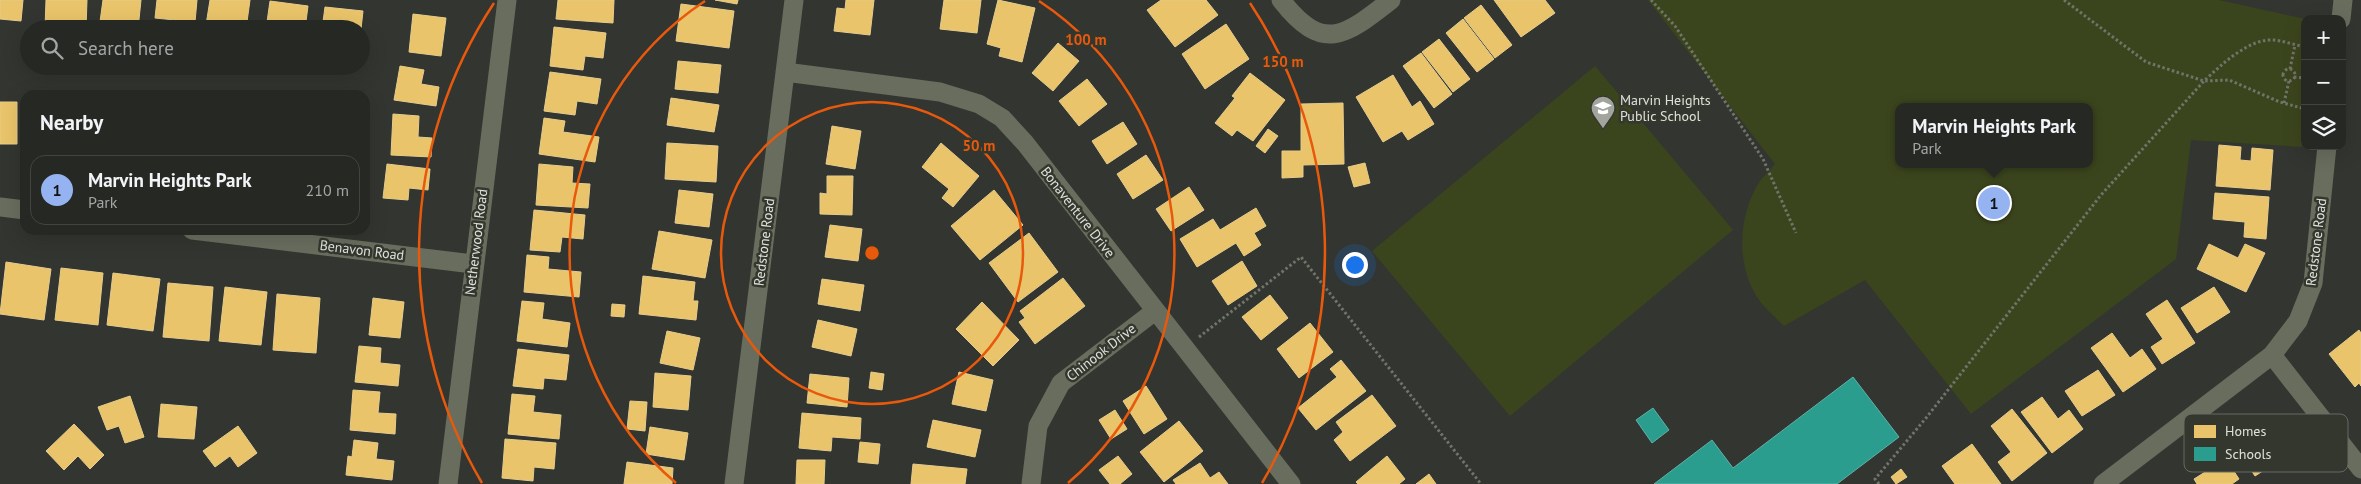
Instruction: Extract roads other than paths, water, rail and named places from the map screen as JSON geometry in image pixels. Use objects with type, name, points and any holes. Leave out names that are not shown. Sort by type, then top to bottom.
[{"type":"street","name":"Netherwood Road","points":[[448,484],[506,0]]},
{"type":"street","name":"Redstone Road","points":[[734,484],[794,0]]},
{"type":"street","points":[[1281,0],[1296,20],[1315,32],[1336,34],[1358,26],[1391,0]]},
{"type":"street","points":[[2341,15],[2343,0]]},
{"type":"street","name":"Bonaventure Drive","points":[[785,72],[940,92],[979,104],[1002,118],[1025,143],[1291,484]]},
{"type":"street","name":"Redstone Road","points":[[2195,414],[2272,355],[2298,321],[2313,283],[2327,150]]},
{"type":"street","points":[[0,207],[20,209]]},
{"type":"street","name":"Benavon Road","points":[[233,235],[474,264]]},
{"type":"street","name":"Chinook Drive","points":[[1031,484],[1038,426],[1061,383],[1155,310]]},
{"type":"street","points":[[2272,355],[2318,414]]},
{"type":"street","name":"Redstone Road","points":[[2103,484],[2184,422]]},
{"type":"street","points":[[2348,453],[2361,470]]},
{"type":"place","name":"Marvin Heights Public School","points":[[1603,129]]},
{"type":"place","name":"Marvin Heights Park","points":[[1994,203]]}]
